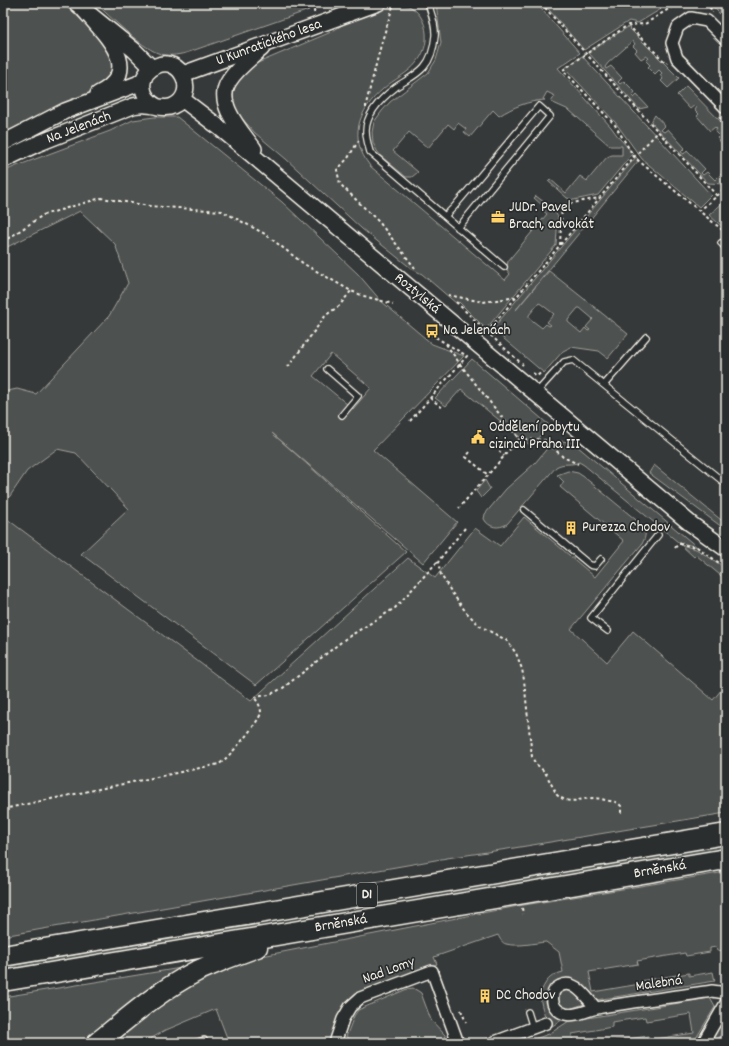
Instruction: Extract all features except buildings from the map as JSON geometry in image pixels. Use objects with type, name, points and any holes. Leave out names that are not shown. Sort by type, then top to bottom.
[{"type":"highway","name":"Brněnská","points":[[3,956],[726,834]]},
{"type":"highway","name":"Brněnská","points":[[3,981],[726,859]]},
{"type":"highway","points":[[97,1043],[147,1003],[181,980],[214,964],[296,931]]},
{"type":"main road","name":"U Kunratického lesa","points":[[183,74],[378,3]]},
{"type":"main road","points":[[80,7],[134,50],[148,74],[143,86],[144,93],[147,99],[158,107]]},
{"type":"main road","points":[[65,111],[107,90],[114,82],[119,69],[119,58],[114,46],[80,7]]},
{"type":"main road","points":[[264,165],[228,111],[225,95],[229,80],[268,43]]},
{"type":"main road","name":"Na Jelenách","points":[[3,143],[65,111],[137,84],[159,65],[166,64],[173,66],[180,70],[183,74]]},
{"type":"main road","points":[[182,99],[186,90],[186,83],[183,74]]},
{"type":"main road","name":"Na Jelenách","points":[[3,160],[37,144],[133,106],[142,105],[165,108],[172,106],[182,99]]},
{"type":"main road","name":"Roztylská","points":[[182,99],[220,128],[691,524],[726,549]]},
{"type":"street","points":[[726,40],[707,21],[692,18],[678,27],[672,43],[678,58],[726,108]]},
{"type":"street","name":"Nad Lomy","points":[[335,1043],[343,1019],[350,1007],[360,998],[432,971],[458,1043]]},
{"type":"street","name":"Malebná","points":[[596,1008],[712,991],[726,993]]},
{"type":"street","points":[[703,1043],[726,1003]]},
{"type":"street","points":[[492,1043],[546,1023]]},
{"type":"lane","points":[[428,3],[435,34],[429,60],[413,76],[386,95],[376,106],[366,129],[370,152],[504,267]]},
{"type":"lane","points":[[445,216],[539,106],[550,116],[458,228]]},
{"type":"lane","points":[[721,243],[726,248]]},
{"type":"lane","points":[[604,385],[646,337]]},
{"type":"lane","points":[[535,394],[564,362],[572,360],[726,484]]},
{"type":"lane","points":[[327,369],[358,396],[342,415]]},
{"type":"lane","points":[[524,510],[590,565],[595,566],[601,559]]},
{"type":"lane","points":[[608,631],[591,618],[658,534]]},
{"type":"lane","points":[[528,1012],[533,1028]]},
{"type":"lane","points":[[195,1043],[204,1040]]},
{"type":"path","points":[[541,3],[717,196]]},
{"type":"path","points":[[678,3],[645,24],[628,25],[563,70],[615,125],[634,157],[726,234]]},
{"type":"path","points":[[628,25],[666,63],[678,58]]},
{"type":"path","points":[[487,332],[658,130]]},
{"type":"path","points":[[699,211],[726,187]]},
{"type":"path","points":[[3,242],[44,215],[101,198],[150,206],[222,211],[265,234],[304,264],[351,291],[393,304]]},
{"type":"path","points":[[560,245],[562,205],[600,198]]},
{"type":"path","points":[[288,368],[326,316],[339,306],[351,291]]},
{"type":"path","points":[[448,295],[483,302],[518,296]]},
{"type":"path","points":[[456,302],[474,321],[527,368]]},
{"type":"path","points":[[410,421],[467,356],[432,335]]},
{"type":"path","points":[[446,344],[519,439],[545,440],[563,457],[578,464]]},
{"type":"path","points":[[532,372],[537,376],[543,372]]},
{"type":"path","points":[[430,398],[444,409]]},
{"type":"path","points":[[496,428],[504,420]]},
{"type":"path","points":[[459,508],[519,439]]},
{"type":"path","points":[[470,452],[466,457],[488,475]]},
{"type":"path","points":[[498,452],[504,456]]},
{"type":"path","points":[[3,809],[219,764],[225,760],[238,746],[259,719],[260,707],[254,696],[268,695],[283,688],[345,639],[395,608],[439,560],[465,528]]},
{"type":"path","points":[[675,548],[678,544],[697,547],[726,568]]},
{"type":"path","points":[[439,560],[439,568],[443,579],[466,612],[480,626],[506,640],[516,653],[522,668],[524,680],[532,757],[535,763],[545,772],[557,795],[564,800],[574,802],[596,798],[615,802],[621,806],[621,813]]},
{"type":"path","points":[[461,1010],[466,1022]]},
{"type":"shaded area","points":[[3,3],[62,3],[100,36],[112,50],[113,72],[96,91],[3,134]]},
{"type":"shaded area","points":[[95,3],[280,3],[309,10],[186,53],[168,55],[158,53],[142,44],[125,31]]},
{"type":"shaded area","points":[[395,3],[406,5],[414,9],[420,16],[426,34],[426,44],[417,62],[374,97],[362,115],[358,135],[359,145],[370,166],[505,280],[510,274],[507,270],[508,261],[547,214],[541,209],[543,206],[534,198],[536,196],[553,209],[558,217],[556,245],[486,329],[459,302],[457,304],[422,274],[412,269],[362,229],[286,159],[255,133],[240,116],[234,104],[233,95],[235,85],[238,79],[253,65],[331,32],[352,19]]},
{"type":"shaded area","points":[[436,3],[536,3],[580,53],[558,68],[633,153],[598,195],[574,200],[567,198],[548,181],[550,179],[566,193],[580,176],[587,181],[607,157],[612,155],[622,155],[622,146],[610,146],[569,110],[551,102],[555,96],[547,92],[543,99],[545,100],[521,105],[499,116],[493,110],[470,137],[464,132],[466,129],[458,123],[454,129],[448,124],[428,148],[409,132],[393,151],[418,172],[412,177],[406,177],[382,157],[373,143],[372,132],[374,122],[390,102],[428,73],[436,60],[441,43]]},
{"type":"shaded area","points":[[543,3],[671,3],[638,23],[629,21],[584,50]]},
{"type":"shaded area","points":[[710,3],[726,3],[726,21]]},
{"type":"shaded area","points":[[628,27],[679,78],[668,88],[661,81],[663,79],[660,75],[662,73],[659,70],[655,74],[648,67],[650,65],[646,61],[649,58],[646,56],[641,59],[635,52],[637,50],[633,46],[635,44],[633,41],[605,67],[606,69],[611,66],[622,78],[618,82],[620,84],[624,81],[635,92],[632,96],[634,98],[637,95],[648,107],[639,109],[588,52]]},
{"type":"shaded area","points":[[582,56],[711,195],[699,207],[642,159],[615,122],[565,68]]},
{"type":"shaded area","points":[[686,86],[726,127],[726,148],[717,138],[719,136],[715,132],[717,129],[715,127],[710,131],[697,116],[699,114],[695,110],[697,107],[695,105],[690,109],[677,95]]},
{"type":"shaded area","points":[[655,115],[665,126],[661,130],[664,132],[668,129],[685,148],[681,152],[684,154],[687,150],[705,169],[701,173],[703,175],[707,172],[715,180],[726,169],[726,182],[723,184],[708,183],[651,122]]},
{"type":"shaded area","points":[[154,117],[177,117],[282,202],[358,274],[381,301],[432,344],[464,356],[373,450],[457,522],[423,563],[272,433],[406,552],[256,685],[81,554],[129,509],[76,453],[57,449],[27,471],[8,499],[3,495],[3,392],[17,389],[36,394],[109,316],[128,283],[115,244],[80,211],[3,249],[3,172],[110,131],[133,120]],"holes":[[[331,354],[371,388],[353,409],[313,376]]]},
{"type":"shaded area","points":[[636,157],[639,160],[515,311],[549,271],[628,334],[608,358],[599,351],[571,347],[563,351],[544,373],[497,333],[494,336],[490,332]],"holes":[[[539,303],[554,314],[547,322],[551,325],[549,326],[546,324],[542,328],[529,318],[529,315]],[[578,308],[593,319],[586,327],[590,330],[588,331],[585,328],[581,333],[568,322]]]},
{"type":"shaded area","points":[[726,200],[726,230],[709,215]]},
{"type":"shaded area","points":[[472,359],[549,425],[531,446],[461,389],[446,406],[435,398]]},
{"type":"shaded area","points":[[560,441],[570,442],[577,446],[697,547],[678,542],[579,462],[556,467],[504,526],[494,527],[486,522],[484,519],[485,514],[506,489],[535,463],[550,445]]},
{"type":"shaded area","points":[[654,465],[726,524],[726,530],[649,473]]},
{"type":"shaded area","points":[[568,471],[578,473],[584,477],[641,524],[645,534],[642,544],[571,629],[607,662],[633,631],[713,700],[726,684],[726,813],[447,858],[3,936],[3,516],[251,701],[408,558],[435,578],[475,528],[500,546],[524,517],[595,577],[624,541],[560,487],[564,482],[557,475]]},
{"type":"shaded area","points":[[485,480],[490,489],[481,498],[476,491]]},
{"type":"shaded area","points":[[681,545],[696,549],[726,568],[726,580],[696,555],[694,557]]},
{"type":"shaded area","points":[[726,844],[726,850],[451,896],[450,890]]},
{"type":"shaded area","points":[[726,872],[726,950],[717,951],[716,947],[710,948],[710,952],[686,956],[685,953],[637,961],[638,964],[589,972],[593,992],[640,984],[640,981],[689,973],[689,976],[713,972],[715,981],[596,1000],[575,982],[548,994],[547,999],[550,1010],[565,1018],[549,1028],[542,1006],[541,995],[548,979],[563,972],[559,952],[546,942],[521,945],[506,944],[502,942],[498,935],[434,957],[437,964],[358,994],[341,1013],[329,1043],[229,1043],[216,1009],[166,1030],[143,1043],[109,1043],[147,1012],[195,981],[257,957],[518,906]]},
{"type":"shaded area","points":[[253,924],[258,925],[258,929],[3,972],[3,967]]},
{"type":"shaded area","points":[[181,968],[88,1043],[3,1043],[3,997]]},
{"type":"shaded area","points":[[413,988],[421,993],[431,1020],[445,1035],[448,1043],[360,1043],[346,1037],[354,1016],[358,1010],[407,989]]},
{"type":"shaded area","points":[[570,988],[584,1004],[566,1010],[557,1000],[557,997],[559,992]]},
{"type":"shaded area","points":[[710,998],[715,1007],[693,1043],[615,1043],[615,1041],[648,1036],[650,1040],[694,1033],[691,1014],[646,1021],[645,1017],[612,1022],[612,1027],[572,1034],[573,1043],[523,1043],[549,1034],[569,1021]]},
{"type":"shaded area","points":[[726,1016],[726,1026],[716,1043],[709,1043]]},
{"type":"place","name":"JUDr. Pavel Brach, advokát","points":[[498,217]]},
{"type":"place","name":"Na Jelenách","points":[[432,331]]},
{"type":"place","name":"Oddělení pobytu cizinců Praha III","points":[[478,437]]},
{"type":"place","name":"Purezza Chodov","points":[[571,528]]},
{"type":"place","name":"DC Chodov","points":[[485,996]]}]
